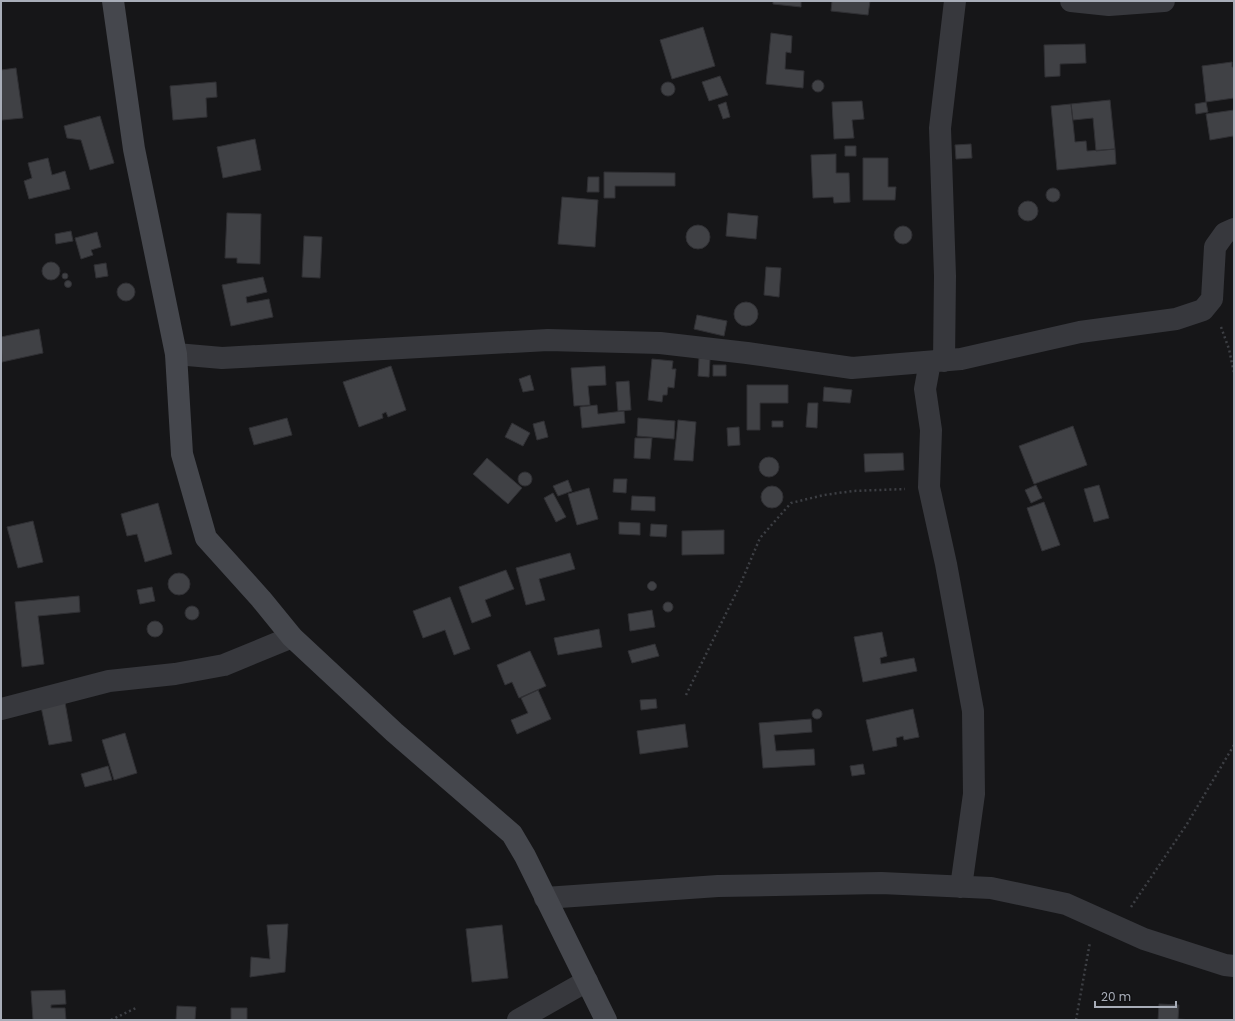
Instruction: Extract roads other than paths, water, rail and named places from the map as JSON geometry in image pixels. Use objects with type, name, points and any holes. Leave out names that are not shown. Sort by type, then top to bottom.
[{"type":"street","points":[[113,1],[134,149],[176,354],[182,454],[206,538],[261,599],[292,637],[394,732],[512,834],[525,856],[606,1020]]},
{"type":"street","points":[[955,1],[940,128],[946,276],[937,361],[925,389],[931,430],[929,487],[946,564],[973,711],[974,794],[960,887]]},
{"type":"street","points":[[1071,1],[1109,5],[1164,1]]},
{"type":"street","points":[[176,354],[222,358],[548,340],[660,343],[747,353],[852,368],[961,359],[1080,332],[1176,319],[1203,310],[1212,299],[1215,247],[1225,233],[1234,229]]},
{"type":"street","points":[[1,709],[109,681],[175,674],[224,665],[292,637]]},
{"type":"street","points":[[545,898],[718,886],[881,883],[991,888],[1066,904],[1144,939],[1225,965],[1234,966]]},
{"type":"street","points":[[518,1020],[586,981]]}]
